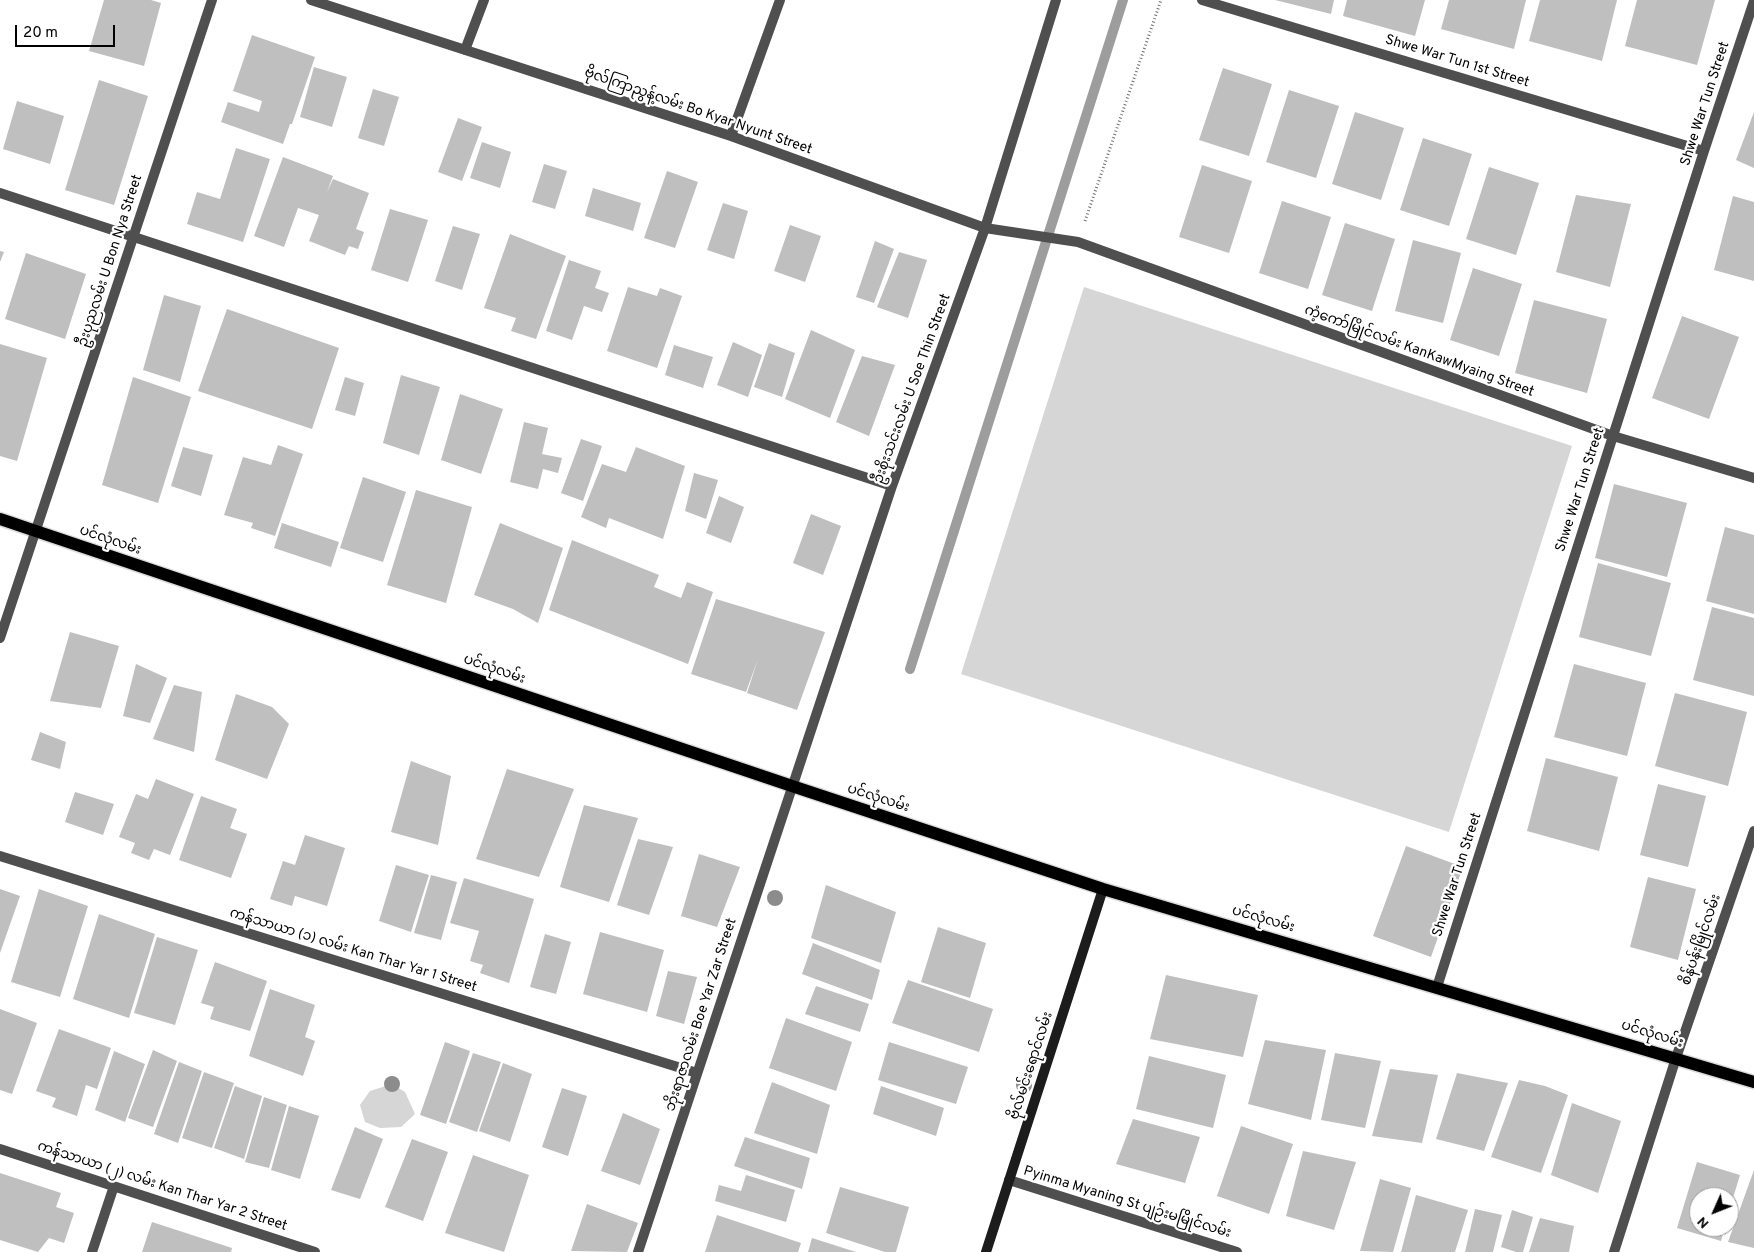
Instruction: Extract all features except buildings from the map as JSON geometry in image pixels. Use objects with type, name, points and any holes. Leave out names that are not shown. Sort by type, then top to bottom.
[{"type":"main road","name":"ပင်လုံလမ်း","points":[[0,519],[1103,889],[1754,1082]]},
{"type":"street","name":"ဦးပုညလမ်း U Bon Nya Street","points":[[0,638],[212,0]]},
{"type":"street","name":"ဗိုလ်ကြာညွန့်လမ်း Bo Kyar Nyunt Street","points":[[310,0],[731,136],[985,228],[1078,242]]},
{"type":"street","points":[[465,50],[484,0]]},
{"type":"street","points":[[731,136],[780,0]]},
{"type":"street","name":"ဦးစိုးသင်းလမ်း U Soe Thin Street","points":[[792,786],[892,486],[985,228],[1056,0]]},
{"type":"street","name":"Shwe War Tun 1st Street","points":[[1202,0],[1704,151]]},
{"type":"street","name":"Shwe War Tun Street","points":[[1437,987],[1704,151],[1754,1]]},
{"type":"street","points":[[0,193],[892,486]]},
{"type":"street","name":"ကံ့ကော်မြိုင်လမ်း KanKawMyaing Street","points":[[1078,242],[1613,436],[1754,478]]},
{"type":"street","name":"ဘိုးရာဇာလမ်း Boe Yar Zar Street","points":[[638,1252],[792,786]]},
{"type":"street","name":"စိန်ပန်းမြိုင်လမ်း","points":[[1614,1252],[1676,1058],[1754,831]]},
{"type":"street","name":"ကန်သာယာ (၁) လမ်း Kan Thar Yar 1 Street","points":[[0,856],[697,1073]]},
{"type":"street","name":"ဗိုလ်မင်းရောင်လမ်း","points":[[986,1252],[1103,889]]},
{"type":"street","name":"ကန်သာယာ (၂) လမ်း Kan Thar Yar 2 Street","points":[[0,1149],[315,1252]]},
{"type":"street","name":"Pyinma Myaning St ပျဉ်းမမြိုင်လမ်း","points":[[1009,1180],[1238,1252]]},
{"type":"street","points":[[92,1252],[114,1186]]},
{"type":"path","points":[[1078,242],[1161,0]]},
{"type":"shaded area","points":[[1084,287],[1572,446],[1449,832],[961,674]]},
{"type":"shaded area","points":[[392,1084],[405,1092],[415,1114],[401,1127],[380,1128],[365,1122],[360,1105],[370,1091]]},
{"type":"waterway","points":[[910,669],[1123,0]]}]
